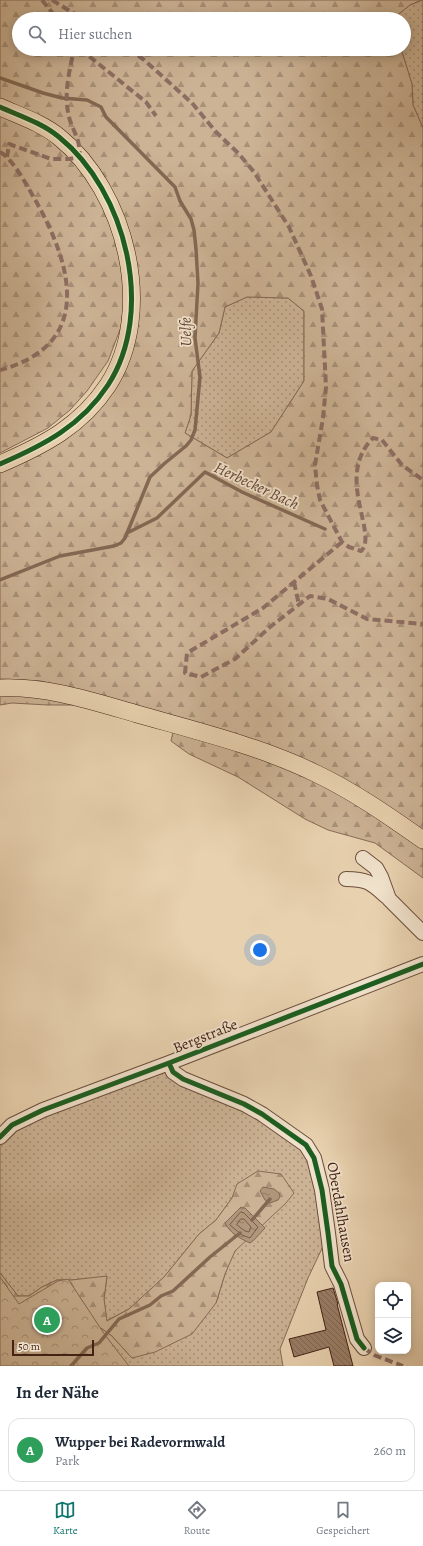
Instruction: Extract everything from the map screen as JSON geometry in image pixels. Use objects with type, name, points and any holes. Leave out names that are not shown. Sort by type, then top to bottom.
[{"type":"main road","points":[[0,107],[40,125],[60,137],[79,157],[92,174],[109,203],[121,234],[128,261],[132,303],[128,333],[121,356],[108,384],[99,397],[78,419],[57,437],[0,464]]},
{"type":"main road","points":[[0,688],[31,689],[83,699],[256,749],[301,766],[327,778],[362,799],[423,840]]},
{"type":"street","points":[[363,858],[376,868],[389,899]]},
{"type":"street","points":[[346,879],[359,879],[370,882],[423,933]]},
{"type":"street","name":"Bergstraße","points":[[0,1137],[12,1125],[43,1110],[169,1063],[423,964]]},
{"type":"street","name":"Oberdahlhausen","points":[[169,1063],[173,1072],[183,1079],[244,1104],[262,1114],[306,1146],[314,1158],[322,1190],[332,1266],[341,1284],[357,1339],[364,1348]]},
{"type":"green space","points":[[0,0],[422,0],[410,5],[401,12],[12,12],[12,56],[403,56],[412,84],[413,105],[423,128],[423,833],[258,741],[41,681],[0,679],[0,464],[57,437],[121,356],[128,261],[85,164],[0,107]],"holes":[[[247,297],[288,298],[304,311],[304,381],[271,432],[227,458],[185,433],[191,415],[192,371],[219,333],[225,307]]]},
{"type":"green space","points":[[423,0],[423,128],[413,105],[412,84],[403,56],[411,56],[411,12],[401,12],[410,5]]},
{"type":"green space","points":[[0,109],[39,127],[93,182],[117,237],[125,293],[121,327],[108,361],[87,391],[70,410],[48,428],[0,453]]},
{"type":"green space","points":[[247,297],[288,298],[304,311],[304,381],[271,432],[227,458],[185,433],[191,415],[192,371],[219,333],[225,307]]},
{"type":"green space","points":[[0,695],[37,696],[87,705],[12,703],[0,705]]},
{"type":"green space","points":[[173,732],[241,752],[309,777],[362,808],[423,850],[423,878],[375,843],[328,830],[305,819],[238,777],[189,754],[171,741]]},
{"type":"green space","points":[[160,1069],[177,1079],[244,1105],[313,1158],[325,1242],[308,1278],[280,1349],[283,1366],[73,1366],[74,1346],[101,1328],[112,1336],[132,1358],[216,1303],[227,1268],[236,1250],[249,1235],[293,1193],[238,1184],[232,1198],[216,1220],[199,1234],[164,1277],[129,1309],[106,1321],[104,1299],[107,1277],[57,1280],[42,1287],[29,1296],[18,1296],[0,1273],[0,1139],[13,1126]]},
{"type":"green space","points":[[258,1171],[281,1174],[294,1193],[286,1203],[235,1251],[225,1274],[216,1303],[192,1334],[155,1352],[132,1358],[112,1336],[101,1328],[74,1346],[0,1366],[0,1273],[18,1296],[29,1296],[42,1287],[57,1280],[107,1276],[104,1299],[107,1321],[129,1309],[164,1277],[199,1234],[216,1220],[232,1198],[237,1184]]},
{"type":"green space","points":[[0,1277],[19,1304],[58,1281],[68,1279],[105,1335],[129,1366],[0,1366]]},
{"type":"water","points":[[263,1187],[274,1189],[279,1193],[280,1197],[278,1200],[270,1203],[265,1200],[260,1191]]},
{"type":"water","points":[[241,1207],[245,1208],[265,1228],[250,1243],[235,1235],[229,1230],[225,1223]]},
{"type":"building","points":[[333,1288],[353,1366],[334,1366],[329,1347],[294,1357],[289,1339],[326,1330],[317,1292]]},
{"type":"waterway","name":"Uelfe","points":[[0,78],[62,98],[87,100],[101,107],[106,117],[175,187],[180,201],[191,219],[194,230],[198,283],[195,338],[200,377],[195,430],[191,440],[150,477],[125,538],[121,543],[114,546],[60,556],[0,580]]},
{"type":"waterway","name":"Herbecker Bach","points":[[127,533],[157,518],[205,472],[242,492],[325,529]]},
{"type":"waterway","points":[[252,1220],[270,1199]]},
{"type":"waterway","points":[[71,1366],[87,1348],[99,1343],[119,1319],[150,1305],[161,1296],[173,1291],[210,1257],[240,1233]]},
{"type":"marked path","points":[[42,0],[52,12]]},
{"type":"marked path","points":[[52,0],[72,12]]},
{"type":"marked path","points":[[7,157],[9,144],[51,159],[69,159],[79,157],[79,145],[69,118],[67,104],[68,80],[73,56]]},
{"type":"marked path","points":[[89,56],[146,102],[156,116]]},
{"type":"marked path","points":[[138,56],[192,103],[216,132],[239,154],[254,172],[289,227],[311,276],[322,309],[326,387],[323,418],[315,465],[317,485],[320,500],[342,542],[349,547],[361,551],[365,543],[365,532],[357,486],[357,470],[362,453],[373,438],[382,440],[402,465],[423,480]]},
{"type":"marked path","points":[[0,152],[6,156],[21,175],[50,228],[66,278],[67,302],[62,323],[50,342],[30,358],[0,370]]},
{"type":"marked path","points":[[342,542],[263,608],[187,653],[185,673],[201,677],[235,659],[270,627],[310,596],[328,599],[367,619],[423,624]]},
{"type":"marked path","points":[[294,582],[299,605]]},
{"type":"marked path","points":[[364,1348],[374,1355],[403,1366]]},
{"type":"cycle path","points":[[0,107],[31,120],[52,132],[82,160],[102,188],[117,220],[127,254],[131,288],[130,323],[122,355],[108,385],[86,412],[74,423],[32,449],[0,464]]},
{"type":"cycle path","points":[[0,1137],[12,1125],[43,1110],[169,1063],[423,964]]},
{"type":"cycle path","points":[[169,1063],[173,1072],[183,1079],[244,1104],[262,1114],[306,1145],[314,1158],[322,1190],[332,1266],[341,1284],[357,1339],[364,1348]]},
{"type":"place","name":"Wupper bei Radevormwald","points":[[47,1320]]}]
